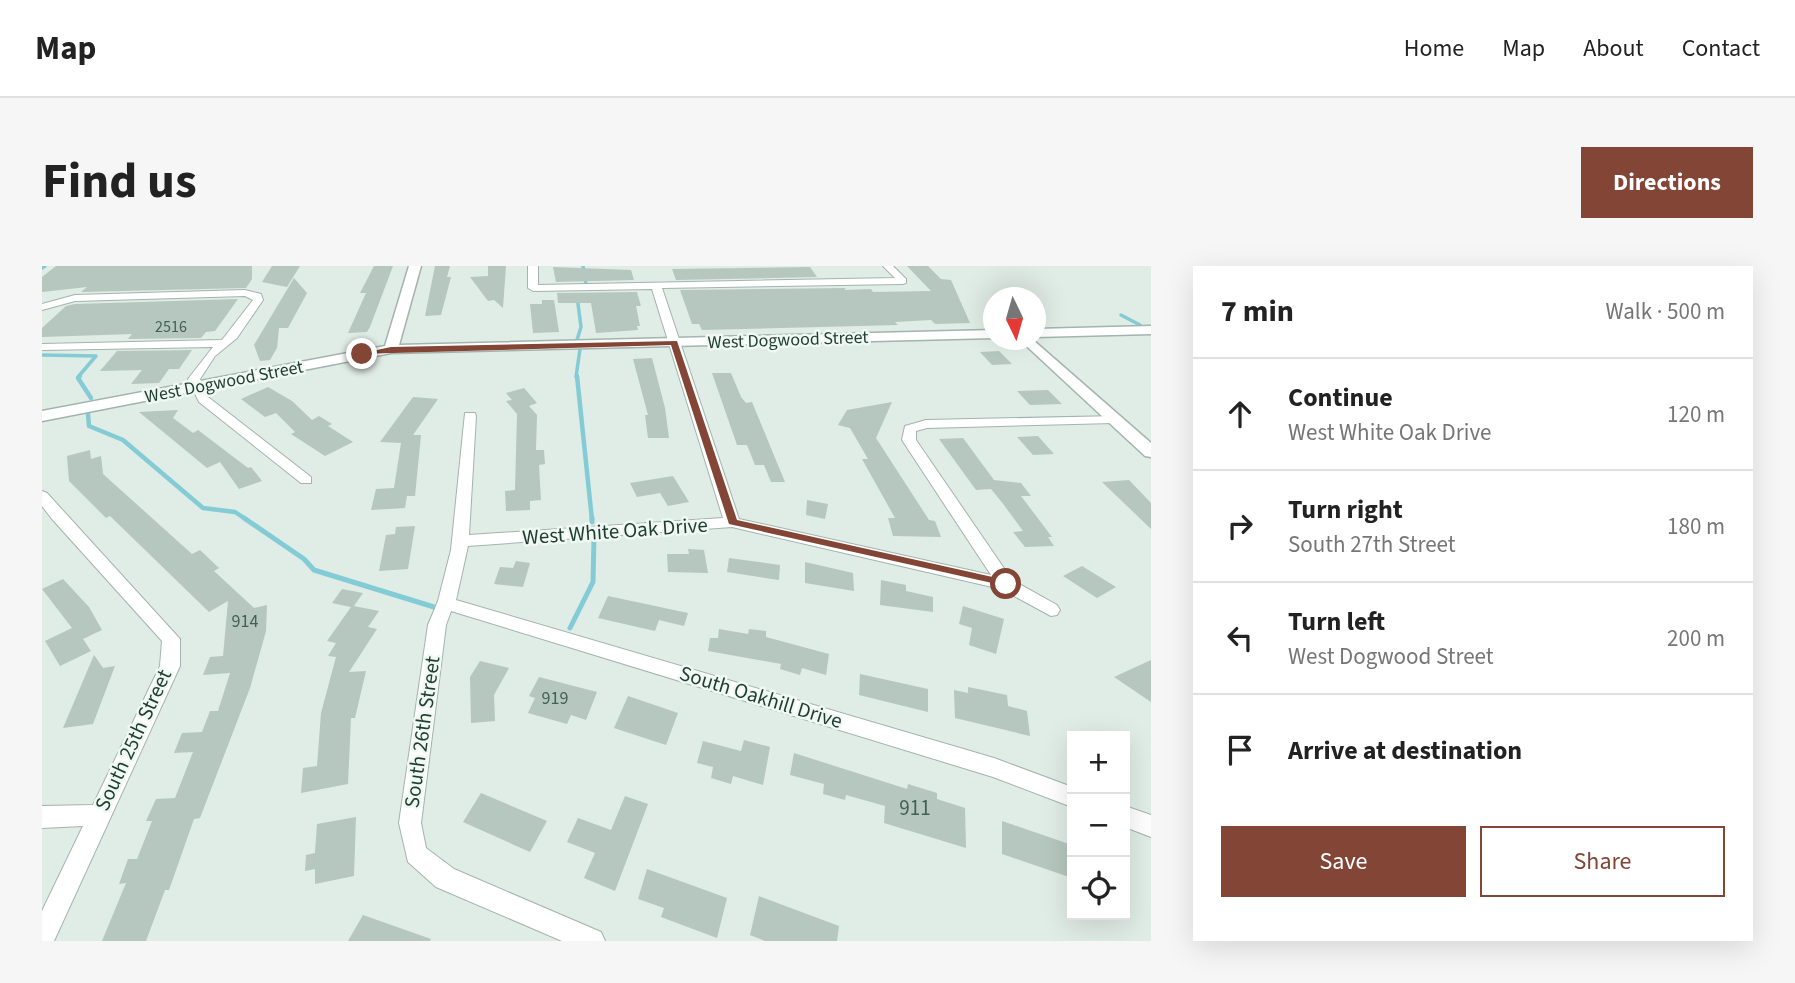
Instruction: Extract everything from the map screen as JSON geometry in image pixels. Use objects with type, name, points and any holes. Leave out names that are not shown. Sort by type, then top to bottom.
[{"type":"street","points":[[391,349],[415,266]]},
{"type":"street","points":[[533,266],[533,288],[903,281],[888,266]]},
{"type":"street","points":[[656,286],[733,522]]},
{"type":"street","points":[[42,307],[75,298],[257,296],[258,300],[233,336],[221,343],[194,379],[204,399],[306,480]]},
{"type":"street","points":[[1046,333],[1151,330]]},
{"type":"street","name":"West Dogwood Street","points":[[42,416],[391,349],[983,334]]},
{"type":"street","points":[[42,347],[221,343]]},
{"type":"street","points":[[1037,350],[1151,452]]},
{"type":"street","name":"South 26th Street","points":[[470,416],[459,541],[447,604],[437,625],[410,823],[416,853],[445,878],[592,941]]},
{"type":"street","points":[[1051,610],[1006,584],[909,440],[910,429],[926,424],[1113,419]]},
{"type":"street","name":"South 25th Street","points":[[42,496],[50,519],[171,639],[170,666],[42,939]]},
{"type":"street","name":"West White Oak Drive","points":[[459,541],[733,522],[1006,584]]},
{"type":"street","name":"South Oakhill Drive","points":[[447,604],[981,764],[1067,795]]},
{"type":"street","points":[[42,817],[98,815]]},
{"type":"street","points":[[1130,818],[1151,826]]},
{"type":"building","points":[[56,266],[252,266],[252,279],[246,288],[81,292],[87,287],[42,292],[42,277]]},
{"type":"building","points":[[272,266],[300,266],[287,287],[262,282]]},
{"type":"building","points":[[374,266],[393,266],[367,332],[348,333],[366,293],[360,293]]},
{"type":"building","points":[[435,266],[450,266],[447,277],[451,277],[441,315],[425,316]]},
{"type":"building","points":[[488,266],[506,266],[503,308],[494,300],[488,301],[470,277],[488,276]]},
{"type":"building","points":[[907,266],[928,266],[941,279],[951,280],[970,323],[935,324],[931,320],[895,322],[898,325],[702,330],[699,324],[692,324],[680,290],[846,288],[844,290],[871,289],[873,292],[931,291]]},
{"type":"building","points":[[553,267],[631,270],[634,280],[556,282]]},
{"type":"building","points":[[810,267],[817,277],[676,280],[672,269]]},
{"type":"building","points":[[294,278],[307,293],[288,328],[279,328],[277,348],[270,360],[260,361],[254,345]]},
{"type":"building","points":[[637,292],[641,306],[636,306],[640,326],[637,326],[638,330],[596,333],[591,303],[558,303],[557,293]]},
{"type":"building","points":[[238,299],[215,331],[206,332],[201,338],[128,339],[132,334],[42,337],[42,328],[66,306],[75,304]]},
{"type":"building","points":[[542,300],[554,300],[559,332],[533,333],[530,304],[542,304]]},
{"type":"building","points":[[192,350],[179,369],[169,369],[159,383],[131,384],[142,370],[100,371],[117,351]]},
{"type":"building","points":[[999,351],[1012,364],[992,365],[980,352]]},
{"type":"building","points":[[652,358],[665,408],[669,438],[648,438],[645,415],[648,415],[633,359]]},
{"type":"building","points":[[712,373],[731,373],[741,397],[746,403],[752,402],[785,482],[771,482],[764,465],[755,465],[747,445],[737,445]]},
{"type":"building","points":[[268,387],[292,401],[312,420],[319,416],[332,424],[328,426],[353,442],[325,456],[291,434],[295,432],[276,413],[265,417],[241,399]]},
{"type":"building","points":[[524,388],[537,403],[529,406],[537,415],[536,450],[544,450],[545,464],[539,465],[541,500],[530,501],[530,510],[506,511],[505,491],[515,490],[517,414],[506,401],[512,400],[506,393]]},
{"type":"building","points":[[1048,390],[1062,404],[1030,405],[1017,391]]},
{"type":"building","points":[[413,397],[438,399],[413,435],[421,435],[415,496],[407,496],[405,508],[371,510],[376,489],[394,488],[401,443],[380,442]]},
{"type":"building","points":[[892,402],[876,438],[929,520],[935,521],[941,537],[893,536],[888,518],[895,518],[862,459],[868,459],[850,428],[838,425],[847,410]]},
{"type":"building","points":[[178,410],[173,418],[193,433],[198,430],[248,468],[251,467],[262,481],[239,489],[220,462],[207,468],[139,412]]},
{"type":"building","points":[[1038,436],[1054,454],[1033,455],[1017,437]]},
{"type":"building","points":[[963,438],[994,480],[1021,483],[1031,496],[1021,496],[1052,537],[1048,537],[1054,546],[1025,547],[1013,532],[1023,531],[1004,505],[991,489],[976,490],[939,439]]},
{"type":"building","points":[[90,450],[91,459],[101,456],[103,474],[192,554],[200,550],[219,568],[214,571],[254,608],[267,605],[266,631],[250,688],[200,818],[194,819],[169,890],[165,890],[146,941],[102,941],[126,883],[119,884],[128,859],[137,859],[152,821],[146,821],[156,799],[175,798],[193,752],[174,753],[182,733],[202,732],[210,711],[218,711],[230,673],[203,675],[210,657],[223,656],[228,601],[209,612],[110,516],[106,518],[69,481],[67,456]]},
{"type":"building","points":[[673,476],[689,502],[668,506],[660,493],[637,497],[630,483]]},
{"type":"building","points":[[1129,480],[1151,503],[1151,529],[1102,482]]},
{"type":"building","points":[[807,500],[828,504],[825,519],[806,515]]},
{"type":"building","points":[[415,526],[408,569],[379,571],[386,535],[395,534],[396,527]]},
{"type":"building","points":[[688,549],[704,550],[708,573],[668,572],[667,554],[689,554]]},
{"type":"building","points":[[729,558],[780,565],[779,580],[727,572]]},
{"type":"building","points":[[516,561],[530,563],[523,587],[494,584],[500,567],[513,568]]},
{"type":"building","points":[[805,562],[853,573],[854,591],[805,583]]},
{"type":"building","points":[[1082,566],[1116,587],[1097,598],[1063,576]]},
{"type":"building","points":[[63,579],[89,607],[102,630],[83,639],[91,651],[60,666],[45,641],[72,628],[42,589]]},
{"type":"building","points":[[881,580],[906,585],[906,591],[933,597],[933,612],[880,605]]},
{"type":"building","points":[[342,589],[363,593],[354,606],[379,611],[368,627],[377,629],[349,672],[366,671],[355,718],[351,718],[348,784],[301,793],[303,768],[317,766],[321,713],[336,657],[328,656],[336,643],[327,641],[351,607],[332,603]]},
{"type":"building","points":[[608,596],[688,613],[684,626],[659,620],[655,631],[598,618]]},
{"type":"building","points":[[963,606],[1004,619],[996,654],[969,645],[972,628],[959,624]]},
{"type":"building","points":[[719,629],[748,634],[749,629],[766,631],[766,637],[829,654],[826,675],[802,668],[800,675],[780,669],[781,664],[708,651],[710,638],[718,638]]},
{"type":"building","points":[[94,655],[103,668],[115,666],[93,724],[63,728]]},
{"type":"building","points":[[1151,660],[1151,702],[1114,677]]},
{"type":"building","points":[[480,661],[509,668],[494,695],[495,721],[471,723],[470,677]]},
{"type":"building","points":[[860,674],[928,689],[928,712],[859,695]]},
{"type":"building","points":[[539,677],[597,692],[586,720],[571,715],[567,724],[528,713],[535,698],[529,696]]},
{"type":"building","points":[[968,687],[1007,695],[1008,706],[1027,711],[1030,736],[955,718],[954,690],[968,693]]},
{"type":"building","points":[[628,696],[678,713],[666,745],[614,728]]},
{"type":"building","points":[[744,740],[770,747],[763,785],[733,776],[731,784],[711,778],[713,767],[697,763],[703,741],[741,751]]},
{"type":"building","points":[[794,753],[907,789],[908,784],[937,793],[937,799],[965,808],[966,848],[884,823],[885,806],[846,795],[845,800],[823,794],[824,784],[790,775]]},
{"type":"building","points":[[481,793],[547,821],[530,852],[463,822]]},
{"type":"building","points":[[625,796],[648,804],[615,891],[584,878],[595,853],[567,842],[578,818],[611,830]]},
{"type":"building","points":[[356,817],[354,876],[315,884],[315,869],[305,871],[306,855],[315,853],[317,824]]},
{"type":"building","points":[[1002,821],[1067,843],[1067,876],[1002,854]]},
{"type":"building","points":[[647,869],[727,898],[717,938],[661,917],[664,908],[638,899]]},
{"type":"building","points":[[759,896],[839,926],[837,941],[765,941],[750,935]]},
{"type":"building","points":[[363,915],[431,939],[348,941]]},
{"type":"waterway","points":[[583,266],[586,284]]},
{"type":"waterway","points":[[577,296],[581,327],[577,340]]},
{"type":"waterway","points":[[1121,315],[1140,325]]},
{"type":"waterway","points":[[576,377],[580,349]]},
{"type":"waterway","points":[[42,355],[96,356],[78,377]]},
{"type":"waterway","points":[[80,376],[78,378],[91,398]]},
{"type":"waterway","points":[[577,376],[592,520]]},
{"type":"waterway","points":[[88,414],[89,426],[123,440],[203,508],[235,512],[244,518]]},
{"type":"waterway","points":[[244,518],[304,559],[314,570],[434,607]]},
{"type":"waterway","points":[[570,628],[593,582],[594,538]]},
{"type":"route","points":[[362,354],[391,349],[674,343],[733,522],[1006,584]]}]
